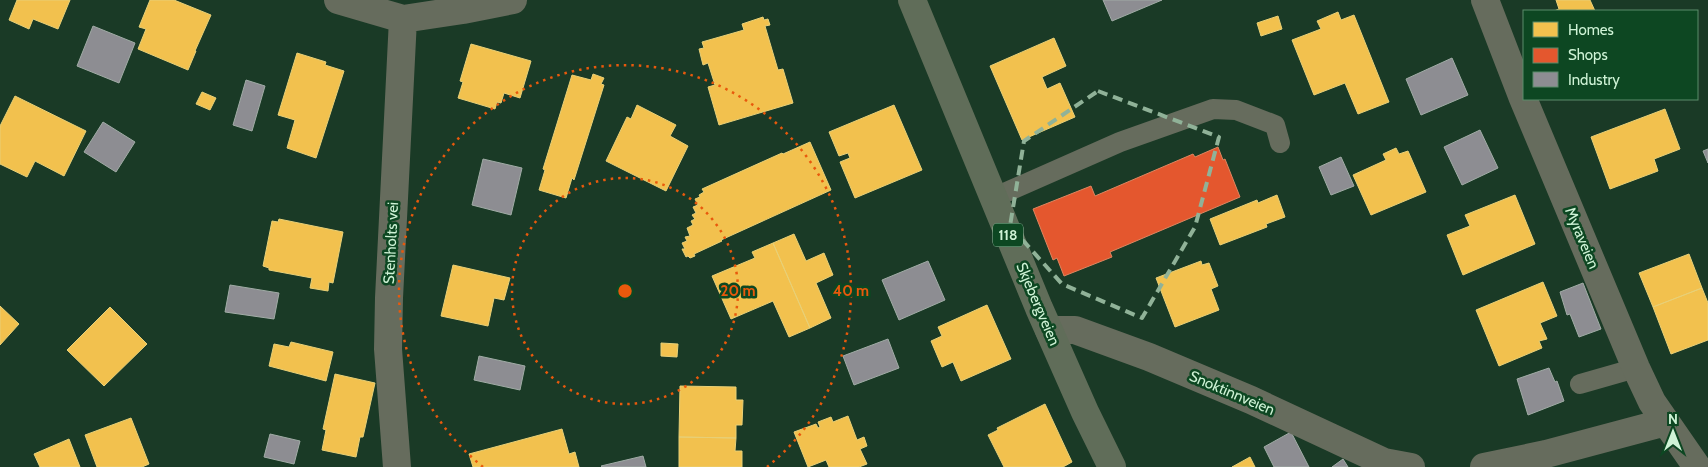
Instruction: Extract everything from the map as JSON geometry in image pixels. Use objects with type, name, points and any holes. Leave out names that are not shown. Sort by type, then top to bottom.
[{"type":"main road","name":"Skjebergveien","points":[[912,0],[1049,330],[1085,412],[1112,467]]},
{"type":"street","points":[[338,0],[403,19],[513,0]]},
{"type":"street","name":"Myraveien","points":[[1485,0],[1523,98]]},
{"type":"street","name":"Stenholts vei","points":[[397,467],[388,341],[403,19]]},
{"type":"street","name":"Myraveien","points":[[1524,100],[1652,402],[1697,467]]},
{"type":"street","name":"Snoktinnveien","points":[[1049,330],[1075,330],[1130,350],[1251,400],[1384,462],[1411,467]]},
{"type":"street","points":[[1484,467],[1546,454],[1666,422]]},
{"type":"lane","points":[[993,198],[1120,142],[1213,109],[1236,110],[1275,125],[1280,143]]},
{"type":"lane","points":[[1580,384],[1636,368]]},
{"type":"highlighted area","points":[[1098,91],[1219,137],[1195,227],[1142,318],[1062,284],[1010,226],[1024,141]]},
{"type":"building: Homes","points":[[17,0],[70,0],[58,29],[33,19],[29,29],[9,20]]},
{"type":"building: Homes","points":[[150,0],[174,0],[211,15],[188,70],[138,49],[146,29],[139,27]]},
{"type":"building: Homes","points":[[1556,0],[1590,0],[1595,10],[1556,10],[1559,9]]},
{"type":"building: Homes","points":[[1338,12],[1341,20],[1354,15],[1389,102],[1358,114],[1345,83],[1314,95],[1292,40],[1321,29],[1317,21]]},
{"type":"building: Homes","points":[[1278,16],[1282,29],[1261,36],[1257,23]]},
{"type":"building: Homes","points":[[763,17],[764,20],[768,19],[770,25],[765,26],[778,70],[783,69],[793,103],[719,125],[708,87],[715,85],[708,63],[703,65],[699,49],[704,48],[702,42],[744,30],[742,24]]},
{"type":"building: Homes","points":[[1054,38],[1066,66],[1042,77],[1047,89],[1060,83],[1075,117],[1022,140],[990,66]]},
{"type":"building: Homes","points":[[471,44],[531,61],[520,98],[504,93],[501,103],[497,102],[495,109],[458,98],[463,82],[460,81]]},
{"type":"building: Homes","points":[[297,53],[326,62],[325,65],[344,71],[316,158],[287,148],[295,120],[278,115]]},
{"type":"building: Homes","points":[[593,74],[604,78],[601,84],[604,85],[574,180],[572,178],[566,198],[539,190],[545,170],[543,169],[572,75],[591,80]]},
{"type":"building: Homes","points":[[202,92],[216,98],[210,110],[196,104]]},
{"type":"building: Homes","points":[[15,96],[86,131],[64,176],[35,161],[27,177],[0,164],[0,126]]},
{"type":"building: Homes","points":[[637,105],[676,125],[670,136],[688,146],[666,191],[606,161],[627,117],[631,119]]},
{"type":"building: Homes","points":[[894,105],[922,170],[855,198],[840,162],[850,158],[848,153],[839,156],[829,132]]},
{"type":"building: Homes","points":[[1665,109],[1680,149],[1654,159],[1658,171],[1610,189],[1591,137]]},
{"type":"building: Homes","points":[[810,142],[831,190],[721,240],[694,254],[695,256],[686,257],[682,249],[685,249],[682,243],[687,241],[685,237],[690,236],[687,228],[693,225],[691,221],[695,219],[692,215],[696,213],[693,207],[698,205],[695,199],[704,192],[702,189]]},
{"type":"building: Homes","points":[[1396,148],[1399,154],[1408,151],[1426,192],[1371,215],[1353,175],[1386,160],[1383,154]]},
{"type":"building: Homes","points":[[1277,195],[1285,217],[1266,224],[1267,227],[1220,245],[1210,219],[1257,200],[1258,203]]},
{"type":"building: Homes","points":[[1515,195],[1535,244],[1463,275],[1447,235],[1470,226],[1465,215]]},
{"type":"building: Homes","points":[[279,219],[343,232],[333,283],[329,282],[328,291],[310,288],[312,278],[269,270],[269,268],[263,266],[272,221],[278,222]]},
{"type":"building: Homes","points":[[794,234],[806,261],[824,253],[833,275],[816,283],[831,318],[810,328],[773,243]]},
{"type":"building: Homes","points":[[773,243],[810,328],[789,337],[773,301],[731,319],[712,276],[755,258],[752,252]]},
{"type":"building: Homes","points":[[1689,254],[1702,288],[1653,307],[1639,273]]},
{"type":"building: Homes","points":[[1201,261],[1202,265],[1209,263],[1218,286],[1211,289],[1219,310],[1175,327],[1156,278]]},
{"type":"building: Homes","points":[[453,265],[510,278],[504,300],[494,298],[488,326],[441,316]]},
{"type":"building: Homes","points":[[1543,282],[1557,316],[1540,323],[1547,339],[1539,341],[1542,348],[1499,366],[1476,310]]},
{"type":"building: Homes","points":[[1702,288],[1708,303],[1708,340],[1671,354],[1653,307]]},
{"type":"building: Homes","points":[[987,305],[1011,359],[961,381],[953,362],[942,367],[931,341],[942,336],[938,327]]},
{"type":"building: Homes","points":[[0,306],[19,324],[0,345]]},
{"type":"building: Homes","points":[[110,307],[147,344],[104,386],[67,350]]},
{"type":"building: Homes","points":[[291,342],[333,352],[326,381],[269,366],[274,344],[289,347]]},
{"type":"building: Homes","points":[[661,343],[678,344],[677,357],[661,356]]},
{"type":"building: Homes","points":[[335,374],[375,383],[363,437],[360,437],[356,457],[322,450],[326,430],[323,429]]},
{"type":"building: Homes","points":[[680,386],[736,387],[736,400],[743,400],[742,425],[736,425],[736,438],[679,437]]},
{"type":"building: Homes","points":[[1045,404],[1072,462],[1063,467],[1004,467],[988,435],[998,430],[997,428]]},
{"type":"building: Homes","points":[[848,416],[857,440],[864,437],[867,446],[860,449],[867,464],[859,467],[829,467],[826,460],[808,467],[794,432],[816,424],[818,428],[820,427],[818,422],[831,417],[833,422]]},
{"type":"building: Homes","points":[[131,418],[149,464],[142,467],[97,467],[85,435]]},
{"type":"building: Homes","points":[[562,429],[569,454],[575,452],[579,467],[473,467],[469,454]]},
{"type":"building: Homes","points":[[679,437],[736,438],[735,451],[742,451],[742,467],[679,467]]},
{"type":"building: Homes","points":[[69,439],[80,467],[40,467],[34,454]]},
{"type":"building: Homes","points":[[1250,457],[1255,467],[1232,467]]},
{"type":"building: Shops","points":[[1218,147],[1223,160],[1225,159],[1240,197],[1110,252],[1112,257],[1064,276],[1057,258],[1053,260],[1033,209],[1091,186],[1095,196],[1193,154],[1195,157]]},
{"type":"building: Industry","points":[[1103,0],[1162,0],[1112,21]]},
{"type":"building: Industry","points":[[93,26],[135,43],[119,83],[77,66]]},
{"type":"building: Industry","points":[[1452,58],[1468,95],[1421,115],[1406,79]]},
{"type":"building: Industry","points":[[246,80],[265,86],[252,131],[233,125]]},
{"type":"building: Industry","points":[[103,122],[135,142],[116,172],[84,152]]},
{"type":"building: Industry","points":[[1480,130],[1498,168],[1462,185],[1444,147]]},
{"type":"building: Industry","points":[[1708,149],[1708,163],[1703,151]]},
{"type":"building: Industry","points":[[1341,157],[1354,186],[1331,195],[1319,167]]},
{"type":"building: Industry","points":[[483,159],[522,168],[511,215],[472,205]]},
{"type":"building: Industry","points":[[928,261],[945,300],[899,320],[882,280]]},
{"type":"building: Industry","points":[[1583,283],[1601,329],[1579,337],[1570,314],[1567,315],[1560,292]]},
{"type":"building: Industry","points":[[230,285],[279,293],[274,319],[225,312]]},
{"type":"building: Industry","points":[[888,339],[899,368],[854,385],[843,356]]},
{"type":"building: Industry","points":[[479,356],[525,366],[520,390],[474,380]]},
{"type":"building: Industry","points":[[1549,368],[1555,382],[1557,381],[1564,401],[1528,415],[1517,379]]},
{"type":"building: Industry","points":[[1291,432],[1309,467],[1274,467],[1264,447]]},
{"type":"building: Industry","points":[[270,434],[300,441],[294,464],[264,457]]},
{"type":"building: Industry","points":[[643,456],[646,467],[601,466]]},
{"type":"building: Industry","points":[[1343,459],[1348,467],[1332,467]]}]
